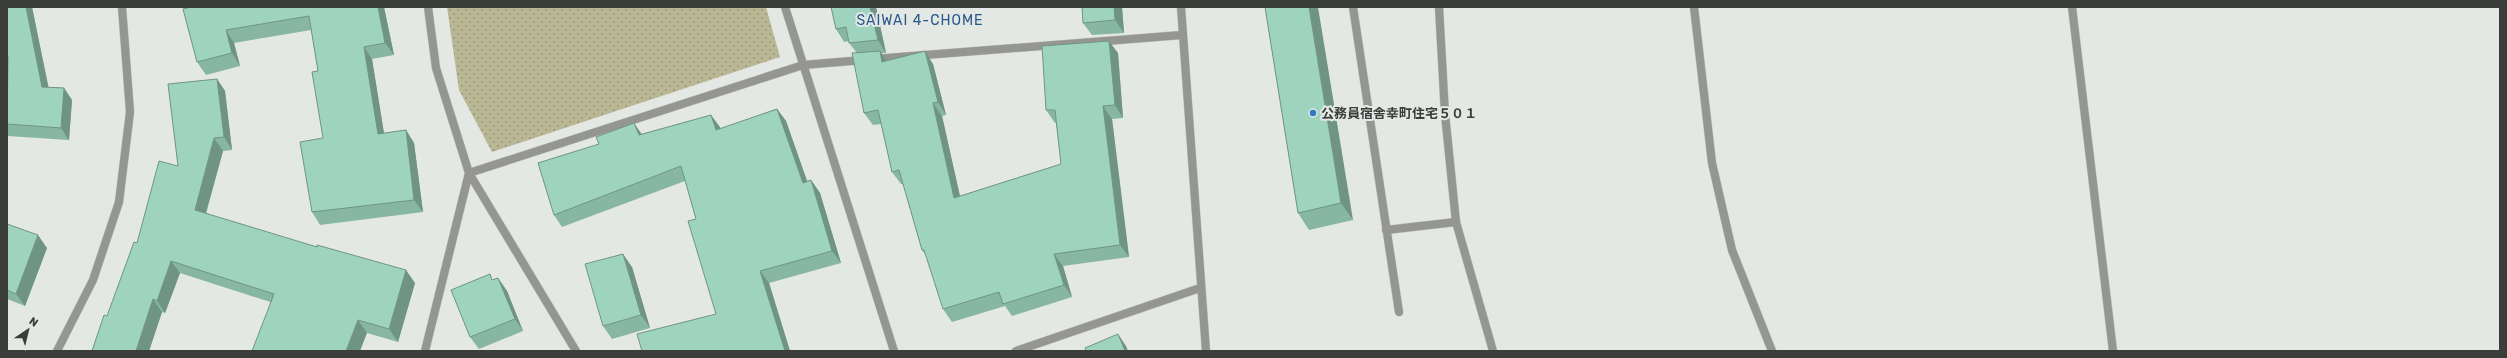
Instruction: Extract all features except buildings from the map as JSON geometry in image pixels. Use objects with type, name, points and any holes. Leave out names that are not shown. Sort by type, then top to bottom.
[{"type":"street","points":[[57,351],[93,280],[118,202],[130,112],[122,7]]},
{"type":"street","points":[[428,7],[436,68],[468,173],[576,351]]},
{"type":"street","points":[[785,7],[894,351]]},
{"type":"street","points":[[1181,7],[1200,288],[1206,351]]},
{"type":"street","points":[[1353,7],[1398,312]]},
{"type":"street","points":[[1439,7],[1445,114],[1456,222],[1493,351]]},
{"type":"street","points":[[1694,7],[1712,163],[1732,250],[1772,351]]},
{"type":"street","points":[[2072,7],[2113,351]]},
{"type":"street","points":[[468,173],[803,65],[1182,35]]},
{"type":"street","points":[[425,351],[468,173]]},
{"type":"street","points":[[1386,230],[1456,222]]},
{"type":"street","points":[[1016,351],[1200,288]]},
{"type":"shaded area","points":[[447,7],[766,7],[780,57],[492,152],[459,90]]},
{"type":"place","name":"公務員宿舎幸町住宅５０１","points":[[1313,113]]},
{"type":"district","name":"SAIWAI 4-CHOME","points":[[920,20]]}]
